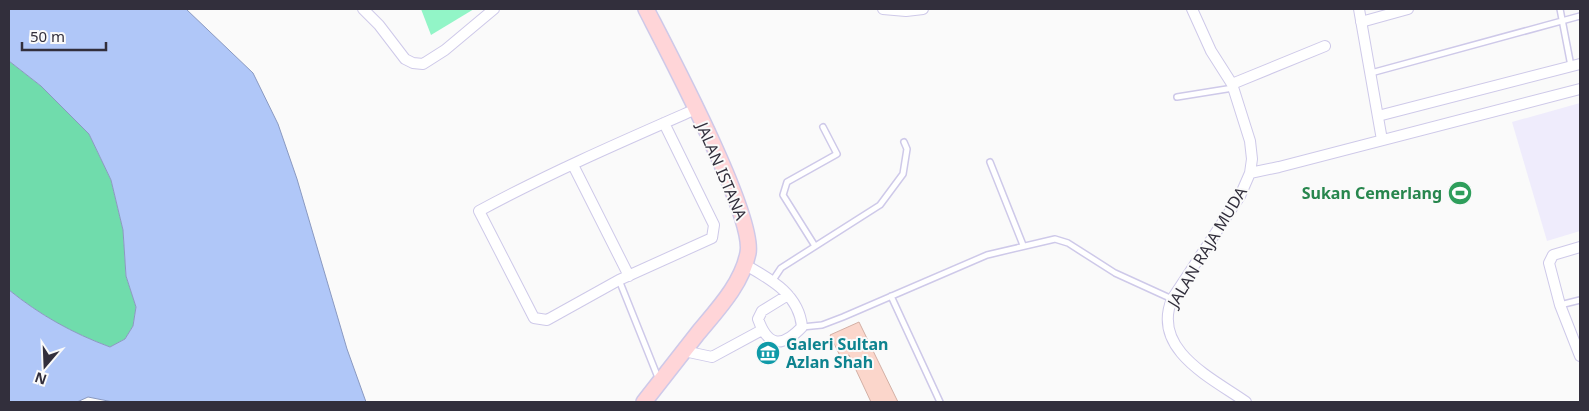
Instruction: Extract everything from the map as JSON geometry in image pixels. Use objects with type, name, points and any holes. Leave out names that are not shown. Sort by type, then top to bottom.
[{"type":"street","points":[[363,9],[380,25],[405,59],[413,63],[423,64],[445,50],[494,9]]},
{"type":"street","name":"JALAN ISTANA","points":[[644,402],[732,289],[748,253],[747,233],[729,181],[696,109],[646,9]]},
{"type":"street","points":[[883,9],[906,12],[924,9]]},
{"type":"street","name":"JALAN RAJA MUDA","points":[[1192,9],[1211,50],[1232,86],[1250,141],[1250,172],[1240,196],[1172,300],[1167,313],[1168,326],[1172,340],[1182,355],[1246,402]]},
{"type":"street","points":[[1359,9],[1382,140]]},
{"type":"street","points":[[1362,22],[1408,9]]},
{"type":"street","points":[[1232,86],[1325,46]]},
{"type":"street","points":[[1378,116],[1575,65]]},
{"type":"street","points":[[1250,172],[1279,167],[1580,89]]},
{"type":"street","points":[[664,123],[714,225],[712,238],[624,278],[546,320],[534,318],[479,211],[530,184],[664,123],[696,109]]},
{"type":"street","points":[[573,165],[624,278]]},
{"type":"street","points":[[1580,247],[1553,254],[1549,259],[1560,305],[1577,338],[1580,356]]},
{"type":"street","points":[[744,264],[773,280],[788,295],[801,318],[802,327],[795,334],[780,342],[771,341],[762,330],[758,319],[762,312],[788,295]]},
{"type":"street","points":[[684,351],[712,357],[762,330]]},
{"type":"lane","points":[[1560,9],[1575,65]]},
{"type":"lane","points":[[1371,73],[1580,16]]},
{"type":"lane","points":[[1177,98],[1232,86]]},
{"type":"lane","points":[[815,246],[783,195],[787,182],[837,154],[823,126]]},
{"type":"lane","points":[[773,280],[782,268],[880,205],[903,174],[907,149],[904,142]]},
{"type":"lane","points":[[990,162],[1022,245]]},
{"type":"lane","points":[[802,327],[822,325],[987,255],[1022,245],[1055,239],[1068,244],[1115,272],[1172,300]]},
{"type":"lane","points":[[624,278],[660,382]]},
{"type":"lane","points":[[891,296],[940,402]]},
{"type":"lane","points":[[1560,305],[1580,300]]},
{"type":"shaded area","points":[[1580,103],[1580,231],[1547,241],[1512,122]]},
{"type":"green space","points":[[421,9],[474,9],[431,35]]},
{"type":"green space","points":[[9,61],[41,86],[89,134],[111,180],[123,230],[126,276],[136,307],[133,326],[125,339],[110,347],[57,323],[9,290]]},
{"type":"water","points":[[9,9],[186,9],[253,73],[278,124],[297,179],[347,349],[366,402],[113,402],[88,397],[77,402],[9,402],[9,290],[57,323],[110,347],[125,339],[133,326],[136,307],[126,276],[123,230],[111,180],[89,134],[41,86],[9,61]]},
{"type":"building","points":[[859,322],[898,402],[871,402],[849,355],[841,358],[830,335]]},
{"type":"place","name":"Sukan Cemerlang","points":[[1460,193]]},
{"type":"place","name":"Galeri Sultan Azlan Shah","points":[[768,353]]}]
